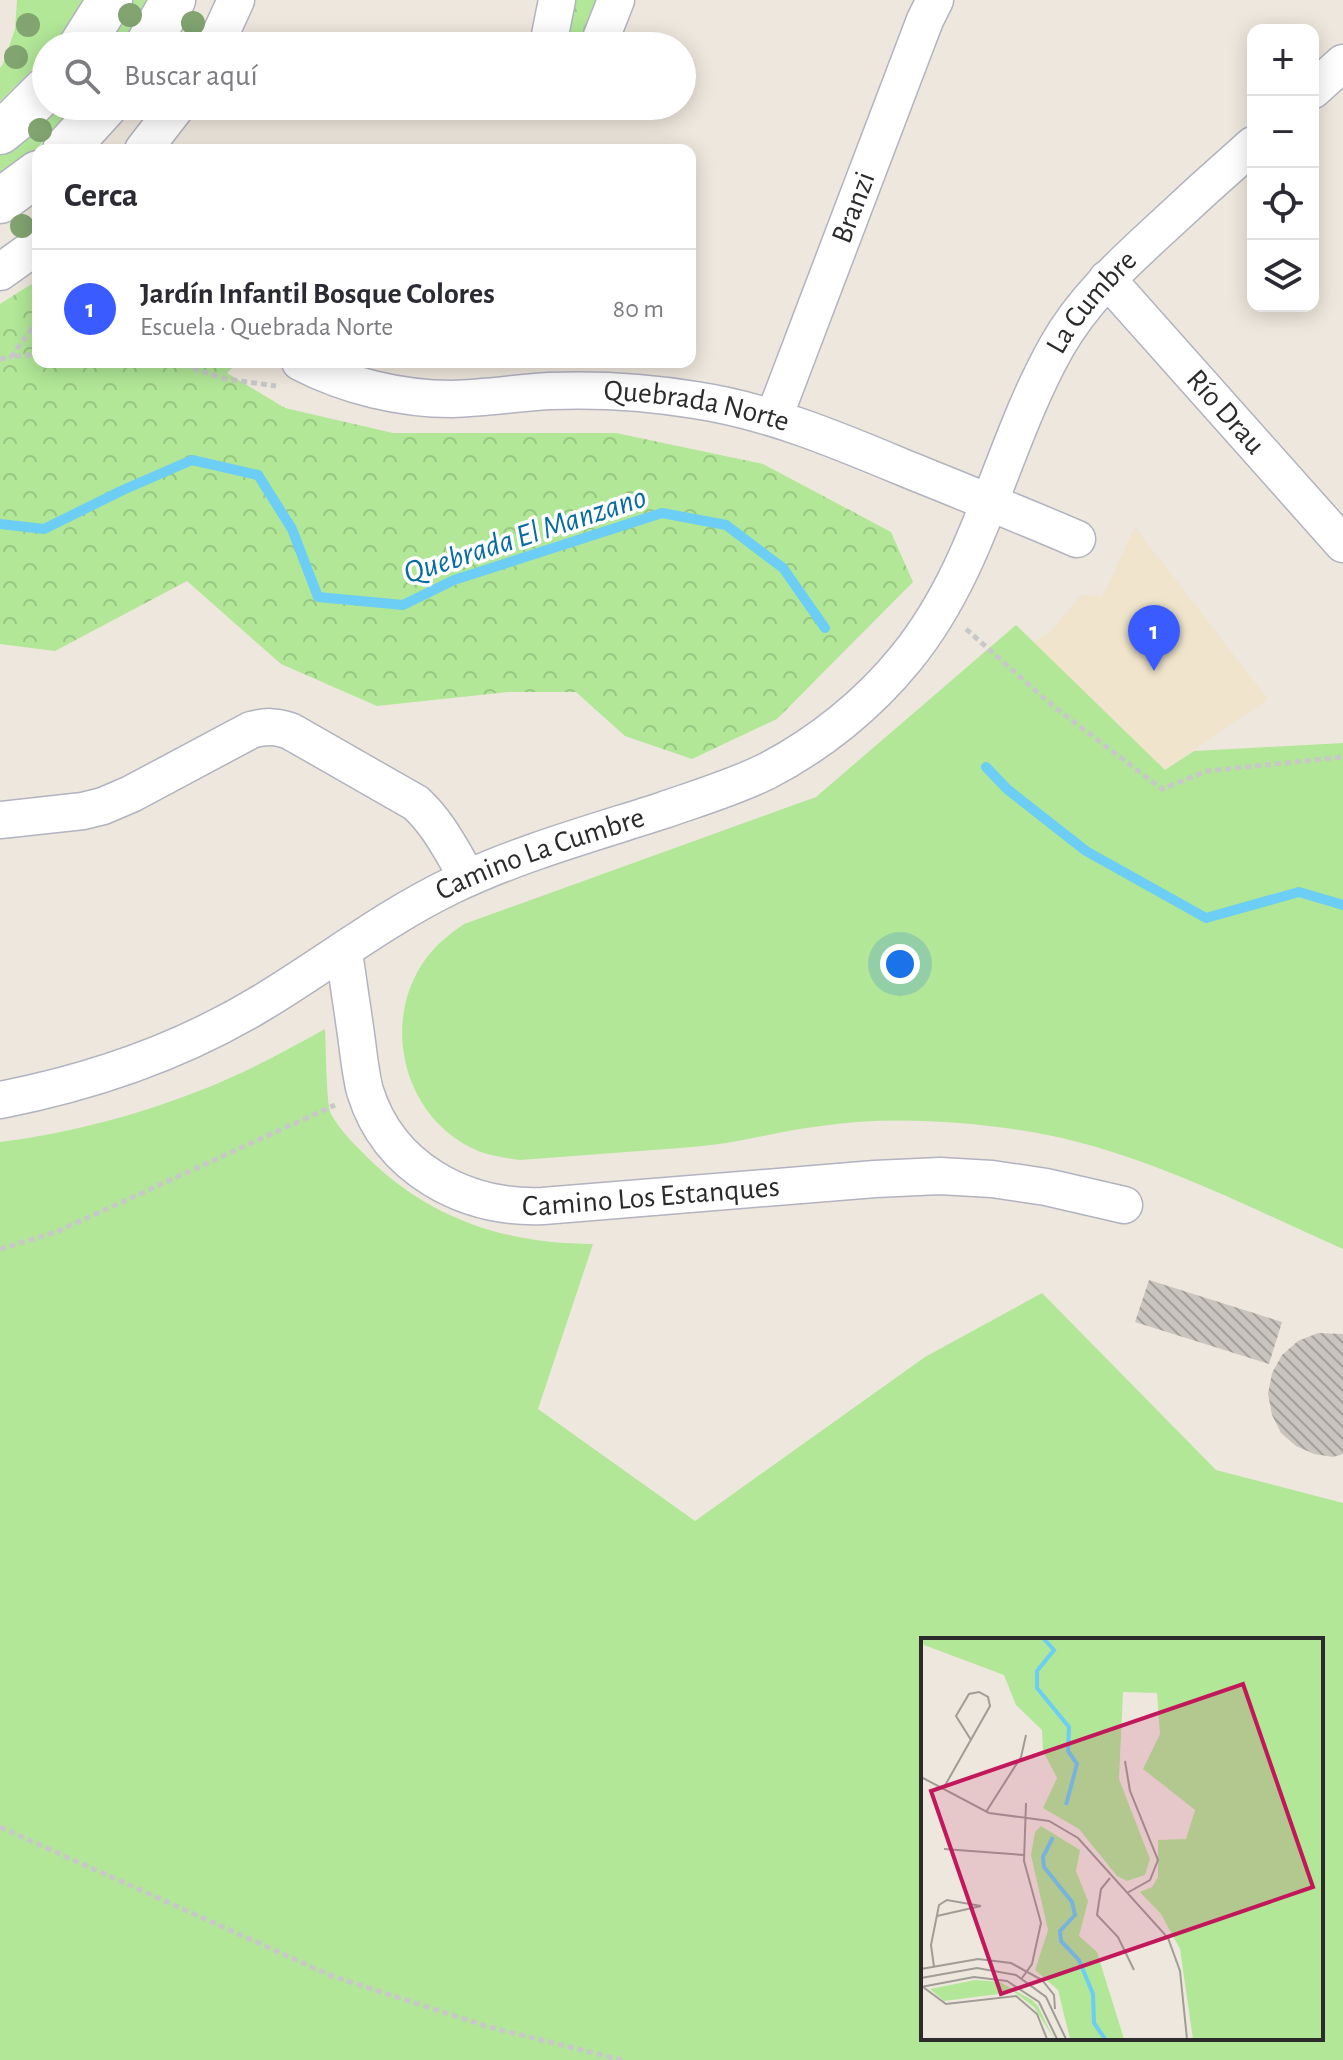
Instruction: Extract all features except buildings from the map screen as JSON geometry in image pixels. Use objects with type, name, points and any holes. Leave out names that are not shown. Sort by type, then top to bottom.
[{"type":"street","points":[[90,32],[110,0]]},
{"type":"street","points":[[155,32],[173,0]]},
{"type":"street","points":[[221,32],[236,0]]},
{"type":"street","points":[[551,32],[557,0]]},
{"type":"street","points":[[603,32],[616,0]]},
{"type":"street","name":"Branzi","points":[[774,417],[935,0]]},
{"type":"street","points":[[0,132],[32,103]]},
{"type":"street","points":[[70,144],[92,120]]},
{"type":"street","points":[[148,144],[166,120]]},
{"type":"street","name":"La Cumbre","points":[[990,503],[1036,387],[1077,316],[1107,279],[1247,151]]},
{"type":"street","points":[[0,201],[32,177]]},
{"type":"street","points":[[0,272],[32,249]]},
{"type":"street","name":"Río Drau","points":[[1107,279],[1343,544]]},
{"type":"street","name":"Quebrada Norte","points":[[288,374],[340,380],[400,395],[452,399],[549,391],[613,391],[695,400],[774,417],[1077,539]]},
{"type":"street","name":"Camino La Cumbre","points":[[0,1100],[61,1088],[124,1068],[194,1040],[261,1004],[392,918],[468,878],[512,860],[709,795],[787,759],[840,723],[906,658],[941,607],[966,560],[990,503]]},
{"type":"street","points":[[0,820],[103,806],[251,730],[276,726],[416,803],[427,813],[468,878]]},
{"type":"street","name":"Camino Los Estanques","points":[[344,951],[365,1091],[375,1114],[388,1136],[417,1167],[436,1181],[475,1199],[518,1207],[543,1206],[940,1176],[1046,1187],[1124,1205]]},
{"type":"path","points":[[11,357],[32,328]]},
{"type":"path","points":[[0,359],[32,355]]},
{"type":"path","points":[[192,368],[226,379],[288,374]]},
{"type":"path","points":[[941,607],[1053,706],[1162,789],[1207,771],[1343,757]]},
{"type":"path","points":[[0,1249],[56,1232],[365,1091]]},
{"type":"path","points":[[0,1827],[332,1976],[489,2027],[622,2060]]},
{"type":"shaded area","points":[[1135,527],[1268,699],[1165,770],[1032,643],[1050,632],[1082,594],[1102,597]]},
{"type":"green space","points":[[17,0],[85,0],[64,32],[32,32],[32,69],[0,101],[0,68],[15,29]]},
{"type":"green space","points":[[129,0],[150,0],[134,32],[109,32]]},
{"type":"green space","points":[[568,0],[602,0],[589,32],[567,32]]},
{"type":"green space","points":[[34,120],[66,120],[41,144],[32,144],[32,152],[0,183],[0,152]]},
{"type":"green space","points":[[32,284],[32,368],[232,368],[227,373],[285,408],[393,433],[616,433],[763,464],[891,532],[913,582],[777,719],[692,759],[625,736],[576,692],[508,692],[377,706],[281,664],[187,581],[55,651],[0,644],[0,304]]},
{"type":"green space","points":[[1016,625],[1165,770],[1194,751],[1343,743],[1343,1249],[1152,1166],[1073,1141],[1006,1128],[926,1121],[873,1121],[808,1128],[711,1145],[520,1160],[478,1151],[452,1136],[432,1116],[416,1092],[406,1066],[402,1038],[404,1010],[412,982],[427,957],[445,939],[464,924],[816,797]]},
{"type":"green space","points":[[325,1029],[331,1114],[352,1141],[390,1178],[443,1212],[470,1224],[530,1239],[593,1244],[538,1409],[695,1521],[925,1357],[1042,1293],[1216,1470],[1343,1503],[1343,2060],[0,2060],[0,1142],[80,1128],[158,1106],[268,1060]]},
{"type":"waterway","name":"Quebrada El Manzano","points":[[0,524],[44,529],[192,460],[258,475],[292,529],[318,597],[403,605],[454,580],[662,513],[726,525],[783,568],[825,628]]},
{"type":"waterway","name":"Quebrada El Manzano","points":[[986,767],[1007,789],[1086,851],[1206,918],[1299,892],[1343,905]]},
{"type":"place","name":"Jardín Infantil Bosque Colores","points":[[1154,671]]}]
